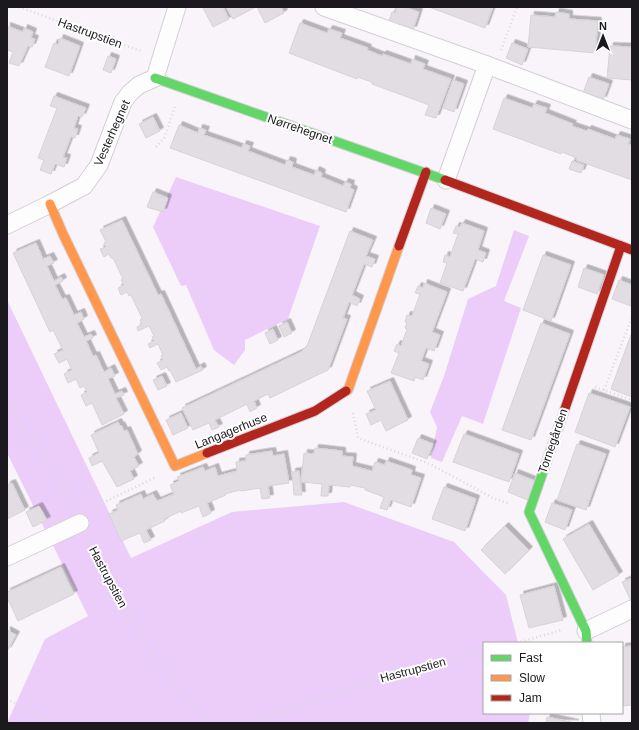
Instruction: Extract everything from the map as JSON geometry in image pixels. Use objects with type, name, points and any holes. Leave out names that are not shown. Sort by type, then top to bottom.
[{"type":"street","points":[[155,78],[177,7]]},
{"type":"street","points":[[324,7],[632,120]]},
{"type":"street","points":[[446,180],[490,67]]},
{"type":"street","name":"Nørrehegnet","points":[[155,78],[426,172],[632,250]]},
{"type":"street","name":"Vesterhegnet","points":[[7,225],[84,186],[99,165],[123,102],[139,85],[155,78]]},
{"type":"street","points":[[348,390],[426,172]]},
{"type":"street","points":[[50,204],[175,466]]},
{"type":"street","name":"Tornegården","points":[[528,512],[621,246]]},
{"type":"street","name":"Langagerhuse","points":[[175,466],[315,410],[348,390]]},
{"type":"street","points":[[528,512],[587,637],[632,609]]},
{"type":"street","points":[[7,557],[79,519]]},
{"type":"path","name":"Hastrupstien","points":[[19,7],[135,50],[163,56]]},
{"type":"path","points":[[490,67],[516,7]]},
{"type":"path","points":[[156,147],[164,138],[176,106]]},
{"type":"path","points":[[604,390],[632,317]]},
{"type":"path","points":[[574,380],[632,400]]},
{"type":"path","points":[[348,390],[358,438],[430,464],[493,498],[528,512]]},
{"type":"path","name":"Hastrupstien","points":[[7,400],[24,429],[53,468],[79,519],[111,588],[159,663],[209,723]]},
{"type":"path","points":[[79,519],[175,466]]},
{"type":"path","points":[[520,642],[567,629],[587,637]]},
{"type":"path","name":"Hastrupstien","points":[[252,723],[309,701],[390,676],[483,652]]},
{"type":"path","points":[[7,698],[56,723]]},
{"type":"shaded area","points":[[176,177],[320,226],[288,319],[245,340],[245,350],[234,365],[214,350],[186,285],[181,286],[153,227]]},
{"type":"shaded area","points":[[514,230],[529,236],[504,301],[521,308],[483,424],[462,416],[442,462],[431,458],[437,427],[430,412],[444,376],[468,299],[496,286]]},
{"type":"shaded area","points":[[7,300],[131,558],[232,512],[344,502],[454,542],[506,595],[518,642],[483,642],[483,714],[530,714],[528,723],[7,723],[45,639],[88,616],[7,453]]},
{"type":"building","points":[[223,7],[229,19],[213,27],[203,8]]},
{"type":"building","points":[[226,7],[256,7],[233,19]]},
{"type":"building","points":[[257,7],[281,7],[284,13],[265,23]]},
{"type":"building","points":[[397,7],[404,7],[419,12],[413,30],[389,21],[392,12],[395,13]]},
{"type":"building","points":[[429,7],[493,7],[485,28]]},
{"type":"building","points":[[556,12],[569,14],[569,19],[598,21],[595,53],[528,47],[531,15],[555,17]]},
{"type":"building","points":[[300,23],[327,33],[329,29],[342,33],[340,38],[368,48],[367,50],[411,64],[412,59],[425,64],[423,69],[451,79],[436,118],[425,115],[429,105],[372,84],[372,82],[357,77],[357,79],[289,53]]},
{"type":"building","points":[[7,26],[23,32],[24,28],[33,32],[31,38],[35,39],[32,47],[28,46],[19,66],[9,63],[13,52],[7,50]]},
{"type":"building","points":[[60,38],[80,46],[69,76],[45,67],[54,43],[58,45]]},
{"type":"building","points":[[512,43],[528,49],[522,65],[506,58]]},
{"type":"building","points":[[610,46],[632,47],[632,80],[607,78]]},
{"type":"building","points":[[108,56],[116,59],[111,73],[103,70]]},
{"type":"building","points":[[589,77],[609,84],[603,100],[583,93]]},
{"type":"building","points":[[453,80],[464,84],[454,112],[443,108]]},
{"type":"building","points":[[54,96],[86,108],[82,117],[78,116],[74,128],[78,129],[75,138],[71,137],[63,157],[67,158],[64,167],[55,164],[51,174],[40,170],[44,160],[38,158],[57,108],[50,106]]},
{"type":"building","points":[[504,98],[532,108],[534,104],[547,108],[545,113],[573,124],[572,126],[587,131],[588,129],[615,139],[617,135],[630,139],[628,144],[632,145],[632,180],[576,160],[577,158],[562,152],[561,154],[493,129]]},
{"type":"building","points":[[153,117],[160,131],[146,138],[139,124]]},
{"type":"building","points":[[179,125],[198,133],[199,128],[206,130],[204,135],[242,148],[243,144],[250,146],[248,151],[285,165],[287,160],[293,162],[292,167],[314,175],[316,170],[322,173],[321,177],[343,186],[345,182],[351,184],[350,188],[354,190],[346,212],[170,148]]},
{"type":"building","points":[[572,161],[584,165],[581,173],[569,169]]},
{"type":"building","points":[[153,192],[168,198],[163,212],[147,207]]},
{"type":"building","points":[[431,208],[446,214],[440,229],[426,223]]},
{"type":"building","points":[[122,220],[158,295],[161,294],[196,369],[201,366],[203,370],[176,382],[167,367],[161,370],[157,363],[163,360],[161,356],[163,355],[158,344],[150,348],[148,344],[154,341],[152,337],[154,336],[149,326],[138,331],[137,327],[142,324],[140,320],[142,318],[131,295],[129,296],[127,292],[121,295],[118,288],[124,285],[121,280],[123,279],[113,258],[111,258],[109,254],[104,257],[100,249],[106,247],[104,243],[106,242],[100,230]]},
{"type":"building","points":[[462,223],[484,231],[478,250],[486,253],[483,262],[475,259],[463,291],[440,283],[447,263],[443,262],[445,255],[450,257],[458,234],[453,233],[456,226],[460,227]]},
{"type":"building","points":[[350,231],[373,240],[366,256],[375,259],[372,267],[364,264],[352,295],[360,299],[357,306],[349,302],[343,318],[347,319],[328,370],[270,398],[268,394],[254,401],[257,408],[250,412],[247,404],[215,420],[219,427],[212,430],[209,423],[193,430],[182,408],[301,352],[307,346]]},
{"type":"building","points":[[36,243],[43,259],[50,256],[54,263],[47,266],[54,281],[61,277],[63,281],[55,285],[62,299],[66,298],[74,315],[81,312],[84,319],[77,323],[84,337],[91,334],[93,338],[86,341],[93,356],[96,355],[104,372],[111,368],[115,376],[108,379],[115,394],[122,391],[124,395],[116,398],[124,414],[102,425],[92,403],[86,406],[81,395],[87,392],[84,386],[80,388],[76,379],[68,383],[64,374],[72,370],[67,359],[59,363],[54,354],[63,350],[53,330],[50,332],[13,253]]},
{"type":"building","points":[[543,255],[571,265],[551,321],[523,310]]},
{"type":"building","points":[[584,268],[604,275],[597,294],[578,287]]},
{"type":"building","points":[[619,280],[632,285],[631,306],[612,299]]},
{"type":"building","points":[[424,283],[447,292],[432,332],[440,335],[434,351],[426,348],[421,361],[429,364],[423,380],[415,377],[414,381],[391,373],[399,353],[394,351],[397,344],[401,346],[407,329],[405,328],[407,322],[405,322],[407,315],[412,316],[420,294],[415,293],[418,286],[423,288]]},
{"type":"building","points":[[287,322],[292,333],[284,337],[279,326]]},
{"type":"building","points":[[541,323],[570,334],[531,440],[502,430]]},
{"type":"building","points":[[273,329],[278,340],[270,344],[265,333]]},
{"type":"building","points":[[632,332],[632,397],[611,389]]},
{"type":"building","points":[[162,376],[167,386],[158,390],[153,380]]},
{"type":"building","points":[[390,381],[408,420],[386,431],[381,420],[371,425],[366,414],[376,410],[367,391]]},
{"type":"building","points":[[589,393],[630,407],[615,447],[575,432]]},
{"type":"building","points":[[181,413],[188,428],[173,435],[166,420]]},
{"type":"building","points":[[118,422],[124,431],[127,430],[138,454],[134,457],[139,466],[130,471],[134,479],[117,487],[102,461],[92,466],[89,458],[99,453],[91,435]]},
{"type":"building","points":[[464,434],[519,454],[509,482],[453,462]]},
{"type":"building","points":[[418,438],[433,444],[427,459],[412,453]]},
{"type":"building","points":[[577,444],[606,454],[586,510],[557,500]]},
{"type":"building","points":[[315,448],[342,451],[342,456],[353,457],[352,466],[372,471],[375,462],[385,465],[386,461],[412,470],[411,475],[421,478],[411,507],[391,500],[387,510],[380,508],[384,497],[365,490],[365,488],[350,485],[350,487],[329,485],[328,496],[321,496],[322,484],[301,482],[304,453],[314,454]]},
{"type":"building","points":[[272,451],[273,456],[284,454],[289,483],[268,486],[270,498],[262,499],[260,488],[240,490],[225,494],[226,495],[207,503],[211,513],[203,517],[199,506],[181,513],[181,511],[146,530],[151,540],[144,543],[140,533],[121,541],[109,514],[118,510],[116,505],[141,494],[143,499],[153,494],[157,501],[174,494],[170,485],[179,481],[177,477],[203,467],[205,471],[215,467],[218,476],[237,471],[236,462],[246,461],[246,455]]},
{"type":"building","points":[[299,471],[302,495],[294,495],[292,472]]},
{"type":"building","points":[[515,473],[535,481],[528,500],[508,492]]},
{"type":"building","points":[[12,483],[25,510],[7,519],[7,485]]},
{"type":"building","points":[[444,487],[476,499],[465,531],[432,519]]},
{"type":"building","points":[[552,503],[572,510],[565,530],[545,522]]},
{"type":"building","points":[[39,506],[47,520],[33,527],[26,512]]},
{"type":"building","points":[[589,524],[619,575],[593,590],[563,539]]},
{"type":"building","points":[[505,526],[529,550],[505,574],[481,550]]},
{"type":"building","points":[[61,567],[74,594],[18,621],[7,597],[7,592]]},
{"type":"building","points":[[632,578],[632,600],[631,601],[622,582]]},
{"type":"building","points":[[554,586],[563,620],[529,628],[520,595]]},
{"type":"building","points":[[7,630],[16,635],[7,651]]},
{"type":"building","points":[[632,646],[632,705],[623,706],[623,647]]},
{"type":"building","points":[[547,717],[566,721],[575,723],[546,723]]},
{"type":"traffic: fast","points":[[155,78],[445,180]]},
{"type":"traffic: fast","points":[[559,426],[529,512],[586,631],[587,642]]},
{"type":"traffic: slow","points":[[50,204],[175,466],[207,453]]},
{"type":"traffic: slow","points":[[346,391],[348,390],[399,246]]},
{"type":"traffic: jam","points":[[399,246],[426,172]]},
{"type":"traffic: jam","points":[[445,180],[632,250]]},
{"type":"traffic: jam","points":[[559,426],[621,246]]},
{"type":"traffic: jam","points":[[207,453],[315,411],[346,391]]}]
